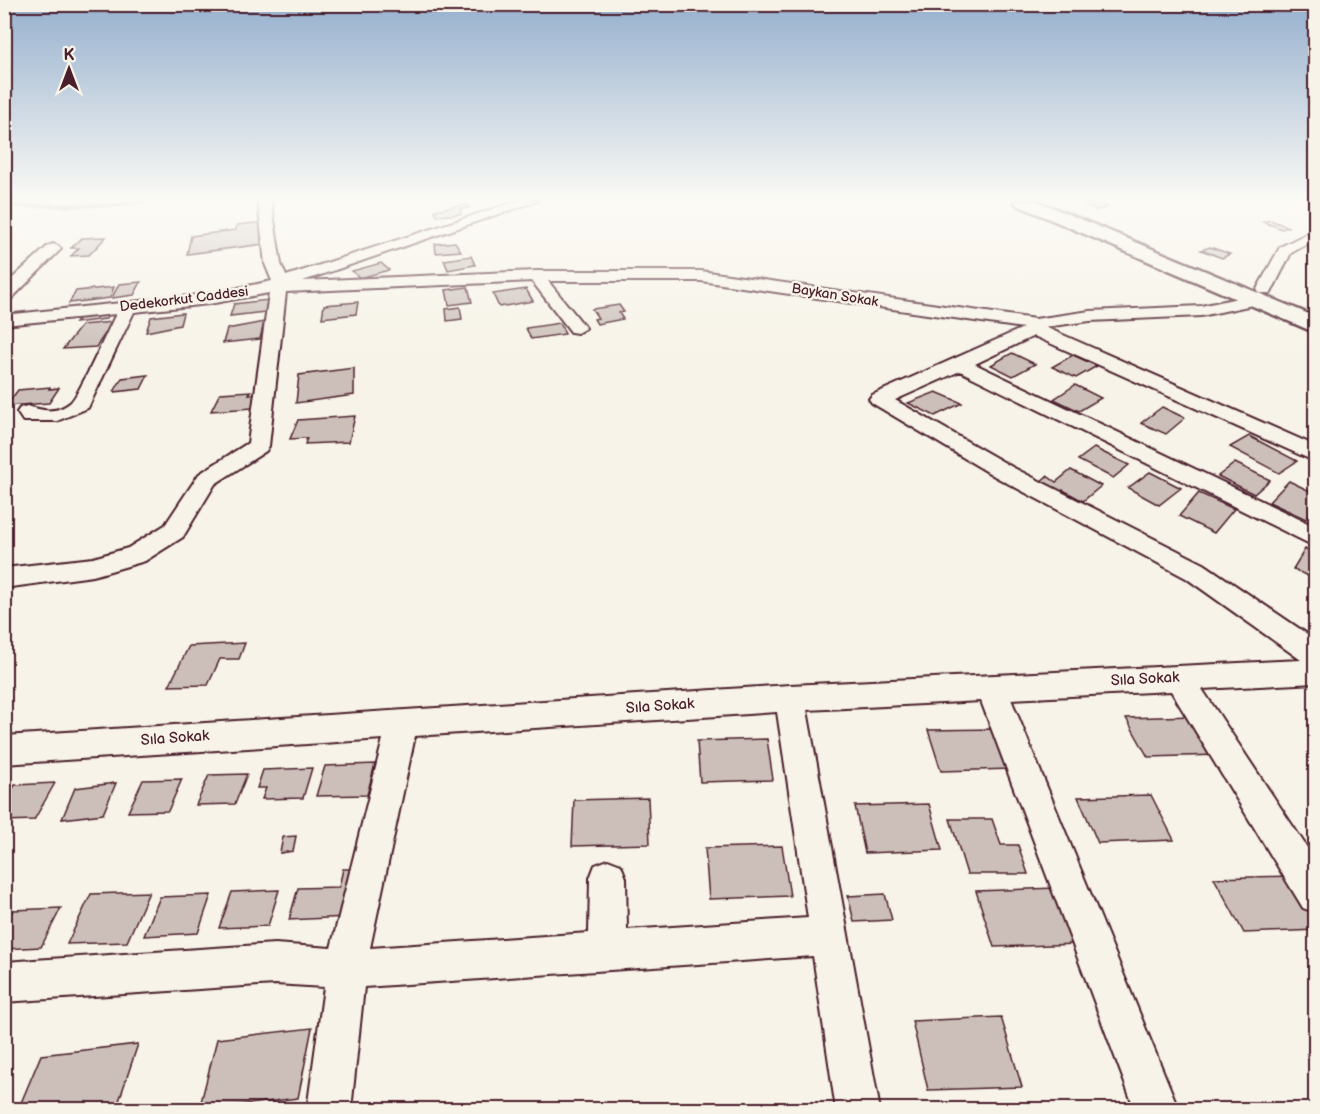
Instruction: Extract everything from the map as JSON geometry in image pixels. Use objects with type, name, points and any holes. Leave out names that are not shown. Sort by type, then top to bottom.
[{"type":"main road","points":[[1155,253],[1260,294],[1316,310]]},
{"type":"main road","points":[[1165,253],[1260,294],[1316,326]]},
{"type":"street","points":[[4,296],[49,253]]},
{"type":"street","points":[[4,578],[93,567],[136,555],[174,531],[207,479],[258,446],[275,286],[271,253]]},
{"type":"street","name":"Dedekorkut Caddesi","points":[[4,320],[209,298],[275,286],[374,253]]},
{"type":"street","points":[[1260,294],[1283,253]]},
{"type":"street","name":"Baykan Sokak","points":[[275,286],[536,276],[643,274],[701,276],[1034,327],[1071,317],[1210,311],[1260,294]]},
{"type":"street","points":[[536,276],[577,328]]},
{"type":"street","points":[[27,412],[30,417],[42,418],[68,414],[81,404],[128,307]]},
{"type":"street","points":[[1316,455],[1034,327],[960,364],[879,399],[1004,472],[1195,571],[1316,655]]},
{"type":"street","points":[[960,364],[1316,538]]},
{"type":"street","name":"Sıla Sokak","points":[[8,754],[403,722],[790,698],[1316,671]]},
{"type":"street","points":[[1178,677],[1316,895]]},
{"type":"street","points":[[991,687],[1157,1110]]},
{"type":"street","points":[[790,698],[858,1110]]},
{"type":"street","points":[[329,1110],[346,969],[403,722]]},
{"type":"street","points":[[608,878],[608,951]]},
{"type":"street","points":[[4,982],[275,964],[346,969],[829,936]]},
{"type":"building","points":[[74,253],[91,253],[89,255],[71,256]]},
{"type":"building","points":[[1209,253],[1230,254],[1222,258]]},
{"type":"building","points":[[471,256],[475,265],[448,270],[444,260]]},
{"type":"building","points":[[381,263],[389,270],[360,278],[352,271]]},
{"type":"building","points":[[141,282],[134,295],[112,298],[119,284]]},
{"type":"building","points":[[114,287],[110,298],[69,303],[76,291]]},
{"type":"building","points":[[468,287],[472,302],[449,305],[446,290]]},
{"type":"building","points":[[526,289],[533,301],[499,307],[493,294]]},
{"type":"building","points":[[268,300],[265,312],[230,316],[234,304]]},
{"type":"building","points":[[358,302],[356,314],[322,318],[324,305]]},
{"type":"building","points":[[619,305],[624,312],[619,313],[623,319],[597,324],[594,319],[598,318],[592,309]]},
{"type":"building","points":[[460,307],[462,319],[447,321],[446,309]]},
{"type":"building","points":[[183,313],[180,325],[146,332],[151,317]]},
{"type":"building","points":[[109,314],[106,319],[75,323],[79,318]]},
{"type":"building","points":[[113,322],[96,347],[63,349],[82,325]]},
{"type":"building","points":[[264,322],[260,339],[223,343],[227,329]]},
{"type":"building","points":[[560,323],[565,334],[531,339],[526,328]]},
{"type":"building","points":[[1012,353],[1035,364],[1013,376],[991,365]]},
{"type":"building","points":[[1073,355],[1097,366],[1076,378],[1052,367]]},
{"type":"building","points":[[354,368],[354,395],[296,403],[299,375]]},
{"type":"building","points":[[148,375],[141,389],[114,392],[122,378]]},
{"type":"building","points":[[1075,385],[1101,398],[1079,411],[1054,399]]},
{"type":"building","points":[[50,387],[49,389],[59,388],[49,403],[6,406],[18,390]]},
{"type":"building","points":[[251,391],[249,394],[259,393],[252,408],[211,411],[220,393]]},
{"type":"building","points":[[936,392],[962,403],[935,416],[908,403]]},
{"type":"building","points":[[1162,407],[1185,418],[1166,434],[1141,423]]},
{"type":"building","points":[[355,416],[349,442],[305,444],[307,438],[290,439],[298,420]]},
{"type":"building","points":[[1249,436],[1297,461],[1279,473],[1230,447]]},
{"type":"building","points":[[1094,448],[1129,465],[1113,478],[1078,460]]},
{"type":"building","points":[[1235,463],[1270,480],[1254,494],[1218,476]]},
{"type":"building","points":[[1071,470],[1101,486],[1083,501],[1063,490],[1059,493],[1039,483],[1047,476],[1056,482]]},
{"type":"building","points":[[1150,472],[1181,488],[1159,505],[1128,488]]},
{"type":"building","points":[[1289,481],[1316,494],[1316,508],[1306,519],[1269,502]]},
{"type":"building","points":[[1199,493],[1234,509],[1214,533],[1179,516]]},
{"type":"building","points":[[1305,549],[1316,554],[1316,580],[1293,569]]},
{"type":"building","points":[[245,643],[239,659],[220,659],[208,685],[169,686],[189,646]]},
{"type":"building","points":[[1193,716],[1218,755],[1148,757],[1126,718]]},
{"type":"building","points":[[996,729],[1012,769],[941,771],[928,730]]},
{"type":"building","points":[[767,739],[773,780],[700,782],[697,741]]},
{"type":"building","points":[[375,764],[367,795],[316,796],[325,766]]},
{"type":"building","points":[[312,768],[303,798],[262,799],[266,788],[257,788],[263,770]]},
{"type":"building","points":[[247,774],[235,804],[196,805],[209,775]]},
{"type":"building","points":[[182,779],[168,811],[128,812],[143,780]]},
{"type":"building","points":[[55,783],[34,820],[4,821],[4,802],[15,785]]},
{"type":"building","points":[[116,783],[103,814],[62,819],[75,788]]},
{"type":"building","points":[[1151,795],[1174,840],[1098,843],[1078,797]]},
{"type":"building","points":[[648,798],[650,844],[572,846],[574,800]]},
{"type":"building","points":[[929,804],[942,850],[865,853],[855,806]]},
{"type":"building","points":[[950,819],[992,819],[1001,845],[1018,845],[1028,874],[967,874]]},
{"type":"building","points":[[296,836],[293,851],[280,853],[283,837]]},
{"type":"building","points":[[782,846],[790,896],[709,899],[705,848]]},
{"type":"building","points":[[343,869],[358,869],[346,917],[289,920],[298,888],[339,887]]},
{"type":"building","points":[[1292,876],[1316,913],[1316,930],[1244,933],[1214,878]]},
{"type":"building","points":[[1056,888],[1077,944],[994,947],[976,891]]},
{"type":"building","points":[[279,890],[268,926],[219,928],[232,892]]},
{"type":"building","points":[[149,892],[127,942],[67,944],[91,894]]},
{"type":"building","points":[[885,894],[892,920],[854,922],[848,896]]},
{"type":"building","points":[[211,895],[198,933],[144,936],[160,897]]},
{"type":"building","points":[[61,908],[41,947],[4,949],[4,926],[13,910]]},
{"type":"building","points":[[1001,1017],[1022,1087],[928,1090],[912,1021]]},
{"type":"building","points":[[312,1028],[298,1098],[199,1110],[217,1039]]},
{"type":"building","points":[[138,1044],[116,1110],[18,1110],[41,1055]]}]
